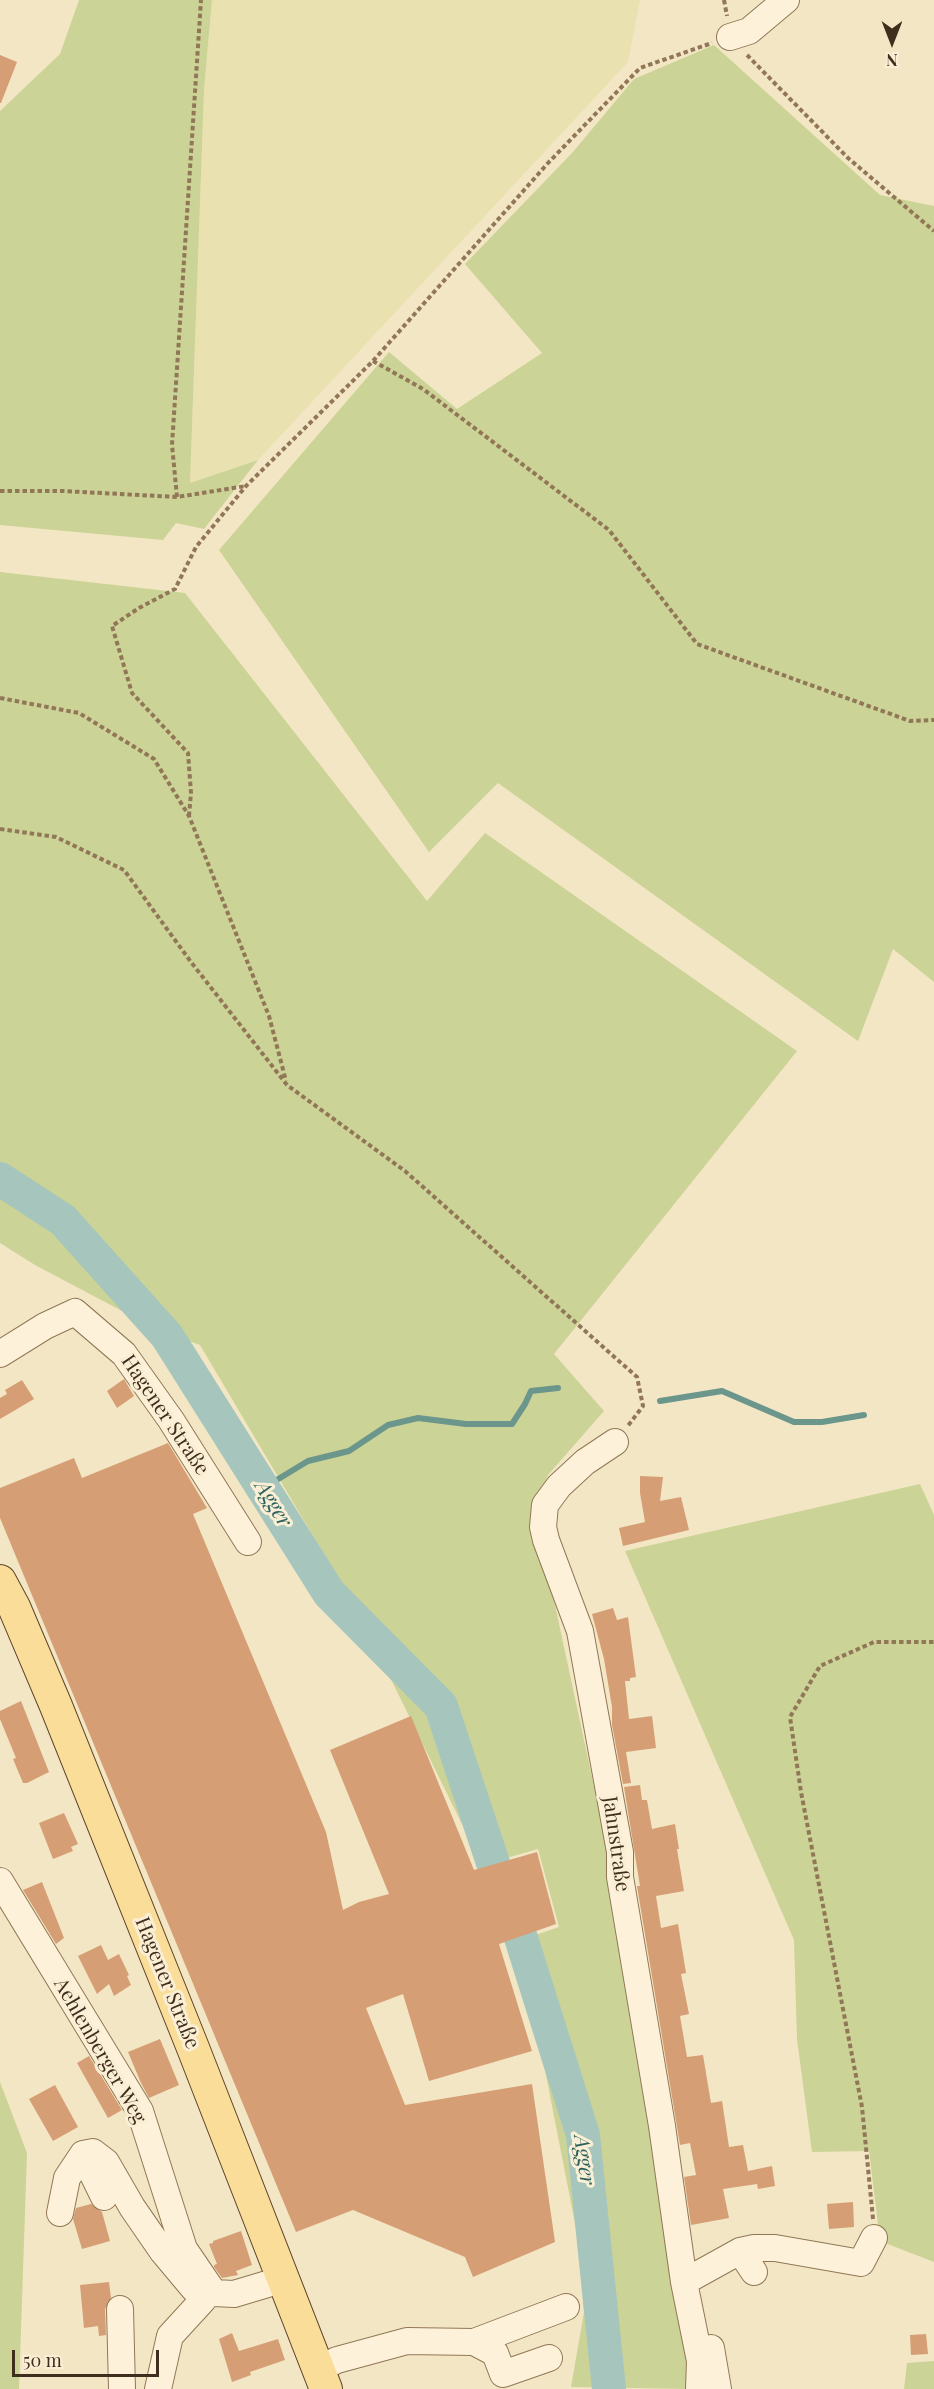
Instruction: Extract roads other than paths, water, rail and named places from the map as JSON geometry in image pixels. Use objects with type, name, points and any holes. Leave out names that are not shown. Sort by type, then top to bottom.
[{"type":"main road","name":"Hagener Straße","points":[[0,1581],[14,1607],[56,1706],[322,2379]]},
{"type":"street","points":[[730,37],[749,31],[786,0]]},
{"type":"street","name":"Hagener Straße","points":[[0,1354],[45,1326],[75,1312],[124,1354],[171,1420],[248,1542]]},
{"type":"street","name":"Jahnstraße","points":[[615,1442],[585,1462],[559,1486],[545,1505],[543,1527],[580,1631],[620,1852],[620,1877],[660,2114],[692,2278],[700,2361],[699,2389]]},
{"type":"street","name":"Aehlenberger Weg","points":[[0,1881],[140,2111],[184,2249],[208,2296]]},
{"type":"street","points":[[60,2213],[67,2178],[83,2154],[93,2152],[106,2162],[132,2207],[164,2252],[208,2296]]},
{"type":"street","points":[[83,2154],[104,2197]]},
{"type":"street","points":[[718,2389],[692,2278],[740,2251],[754,2248],[775,2248],[861,2263],[874,2238]]},
{"type":"street","points":[[740,2251],[754,2272]]},
{"type":"street","points":[[158,2389],[170,2336],[208,2296],[234,2294],[284,2279]]},
{"type":"street","points":[[322,2379],[337,2360],[407,2342],[474,2342],[566,2307]]},
{"type":"street","points":[[120,2309],[122,2389]]},
{"type":"street","points":[[474,2342],[495,2353],[503,2374],[549,2358]]},
{"type":"waterway","name":"Agger","points":[[0,1179],[63,1220],[167,1336],[329,1593],[441,1706],[493,1863]]},
{"type":"waterway","points":[[252,1471],[275,1481],[308,1461],[349,1451],[388,1425],[418,1418],[466,1424],[512,1424],[531,1391],[558,1388]]},
{"type":"waterway","points":[[660,1401],[722,1391],[794,1422],[822,1422],[864,1415]]},
{"type":"waterway","name":"Agger","points":[[521,1938],[583,2135],[609,2389]]}]
